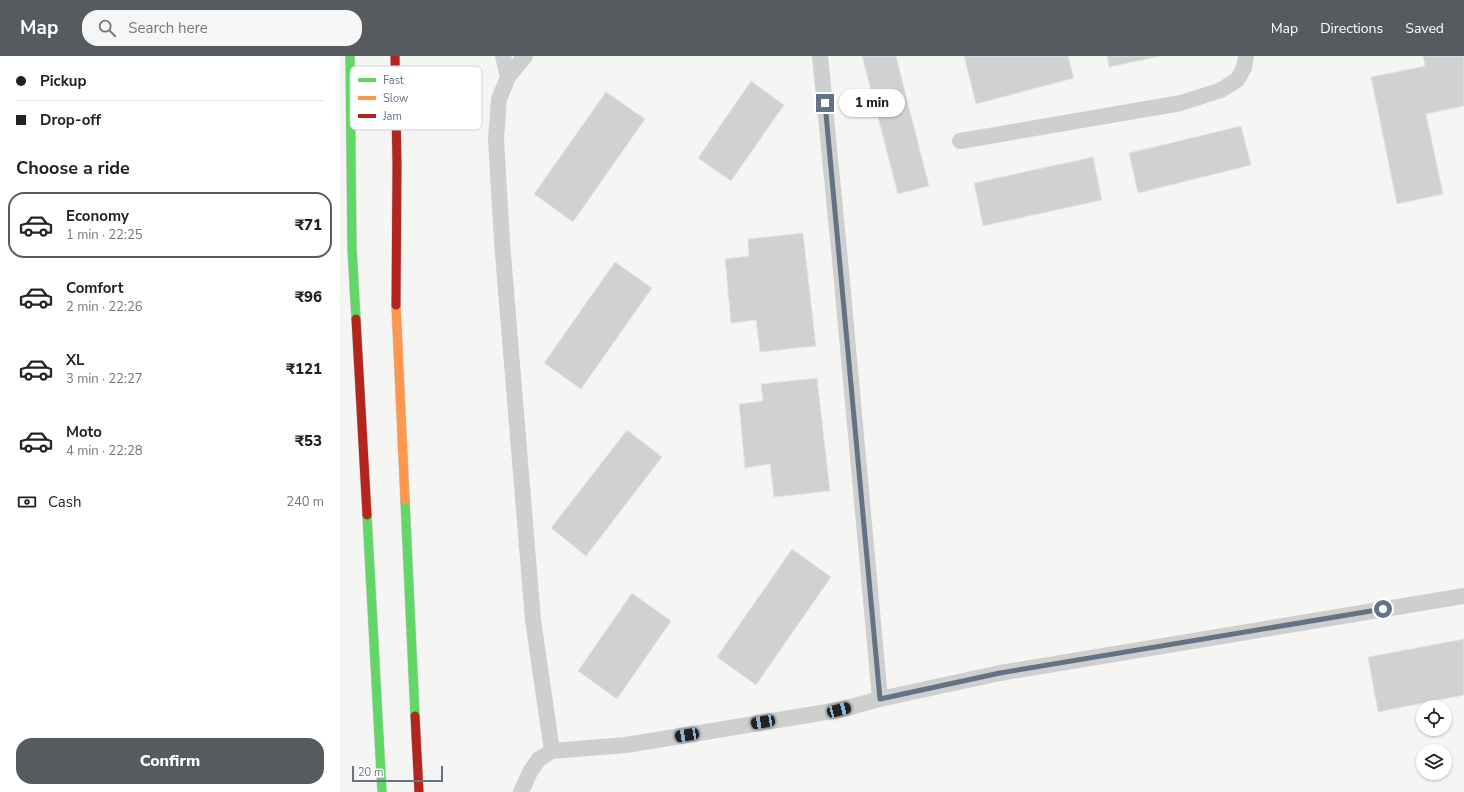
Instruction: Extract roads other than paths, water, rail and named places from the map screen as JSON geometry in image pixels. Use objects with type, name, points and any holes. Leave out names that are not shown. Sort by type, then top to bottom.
[{"type":"street","points":[[350,56],[350,66]]},
{"type":"street","points":[[395,56],[395,66]]},
{"type":"street","points":[[351,130],[352,248],[382,792]]},
{"type":"street","points":[[396,130],[396,308],[419,792]]},
{"type":"lane","points":[[503,56],[508,77]]},
{"type":"lane","points":[[525,56],[508,77],[499,100],[496,139],[502,242],[533,620],[552,751]]},
{"type":"lane","points":[[820,56],[840,252],[880,699]]},
{"type":"lane","points":[[960,141],[1181,103],[1221,90],[1237,80],[1244,68],[1246,56]]},
{"type":"lane","points":[[521,792],[530,772],[539,759],[552,751],[633,744],[839,710],[880,699],[1000,673],[1464,596]]}]
